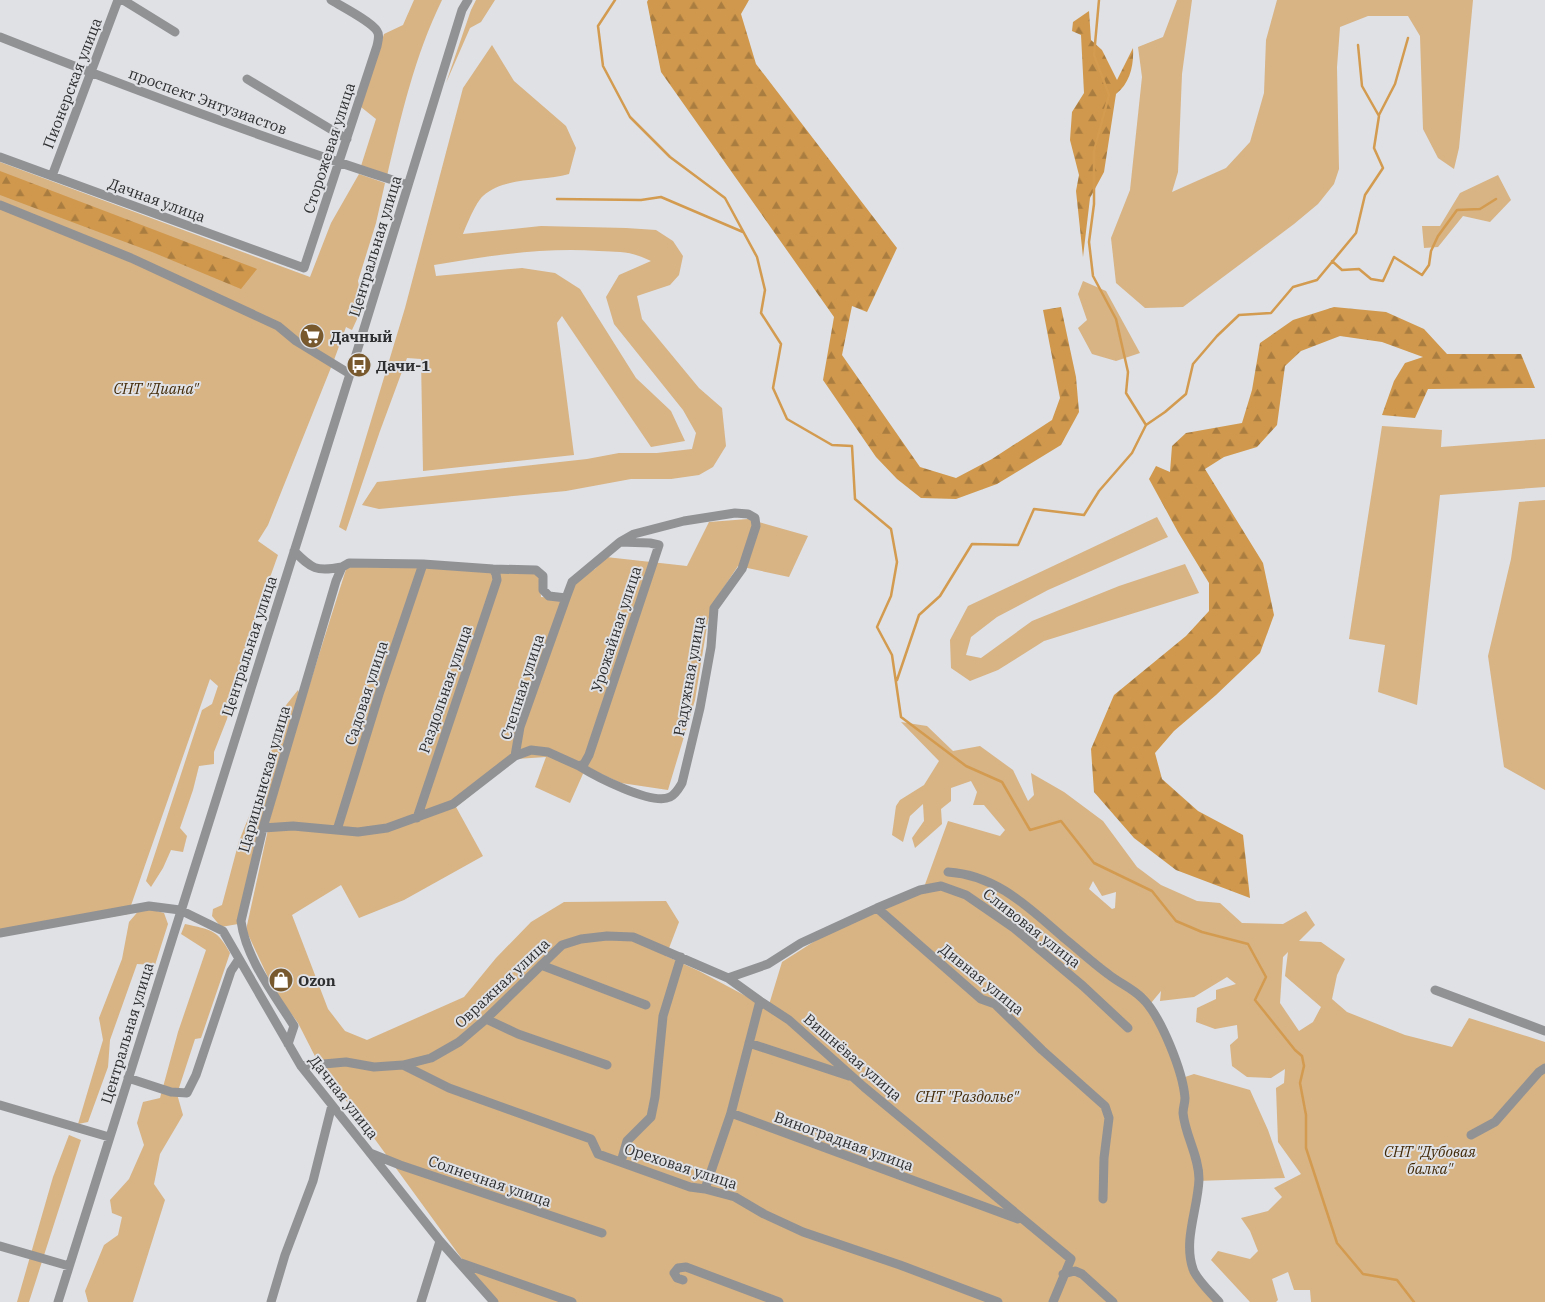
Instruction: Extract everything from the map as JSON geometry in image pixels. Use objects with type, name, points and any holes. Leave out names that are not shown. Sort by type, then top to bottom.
[{"type":"street","name":"Пионерская улица","points":[[52,176],[118,0]]},
{"type":"street","points":[[123,0],[175,32]]},
{"type":"street","name":"Сторожевая улица","points":[[304,268],[377,46],[377,30],[331,0]]},
{"type":"street","name":"Центральная улица","points":[[58,1302],[350,374],[462,10],[468,0]]},
{"type":"street","name":"проспект Энтузиастов","points":[[0,37],[90,73],[339,163],[408,185]]},
{"type":"street","points":[[247,79],[347,139]]},
{"type":"street","name":"Дачная улица","points":[[0,157],[304,268]]},
{"type":"street","points":[[0,205],[131,258],[278,326],[296,341],[350,374]]},
{"type":"street","name":"Радужная улица","points":[[579,766],[596,777],[624,789],[659,799],[669,798],[676,792],[682,783],[700,708],[711,647],[714,608],[742,569],[756,526],[754,518],[748,514],[735,512],[684,521],[634,534],[620,542]]},
{"type":"street","name":"Урожайная улица","points":[[566,598],[572,582],[602,559],[620,542],[660,545],[589,756],[584,764],[579,766]]},
{"type":"street","points":[[294,551],[307,564],[323,570],[342,567],[350,563],[423,564],[493,570],[536,570],[543,576],[544,590],[549,596],[566,598]]},
{"type":"street","name":"Садовая улица","points":[[337,830],[380,691],[423,564]]},
{"type":"street","name":"Царицынская улица","points":[[288,1044],[294,1026],[254,960],[243,934],[241,921],[263,828],[342,567]]},
{"type":"street","name":"Раздольная улица","points":[[417,818],[497,580],[493,570]]},
{"type":"street","name":"Степная улица","points":[[263,828],[293,826],[358,832],[387,828],[453,804],[515,756],[520,727],[566,598]]},
{"type":"street","points":[[515,756],[531,750],[548,752],[579,766]]},
{"type":"street","points":[[948,872],[960,873],[983,880],[1010,893],[1108,975],[1143,999],[1159,1023],[1172,1049],[1182,1078],[1185,1099],[1183,1113],[1197,1163],[1199,1178],[1190,1237],[1193,1271],[1218,1302]]},
{"type":"street","name":"Сливовая улица","points":[[877,908],[920,890],[941,886],[966,895],[1014,928],[1083,986],[1128,1028]]},
{"type":"street","name":"Дачная улица","points":[[0,933],[149,906],[180,910],[223,931],[301,1066],[440,1241],[494,1302]]},
{"type":"street","points":[[728,978],[768,964],[801,943],[877,908]]},
{"type":"street","name":"Дивная улица","points":[[877,908],[981,999],[995,1004],[1042,1050],[1105,1106],[1109,1118],[1104,1158],[1103,1199]]},
{"type":"street","name":"Овражная улица","points":[[403,1065],[431,1058],[459,1042],[486,1019],[562,945],[580,939],[633,936],[728,978]]},
{"type":"street","points":[[621,1162],[627,1141],[651,1117],[655,1097],[663,1016],[681,957]]},
{"type":"street","points":[[128,1078],[171,1092],[187,1093],[196,1075],[231,971],[239,959]]},
{"type":"street","points":[[541,965],[646,1005]]},
{"type":"street","name":"Вишнёвая улица","points":[[728,978],[789,1020],[854,1078],[1070,1259],[1053,1302]]},
{"type":"street","points":[[1435,990],[1545,1031]]},
{"type":"street","points":[[705,1188],[730,1113],[760,1001]]},
{"type":"street","points":[[486,1019],[518,1034],[607,1065]]},
{"type":"street","points":[[749,1043],[854,1078]]},
{"type":"street","points":[[301,1066],[346,1062],[374,1067],[403,1065]]},
{"type":"street","name":"Ореховая улица","points":[[403,1065],[449,1088],[591,1140],[598,1154],[690,1187],[705,1188],[735,1196],[764,1214],[804,1232],[900,1265],[998,1302]]},
{"type":"street","points":[[1472,1135],[1495,1122],[1539,1072],[1545,1068]]},
{"type":"street","points":[[0,1105],[109,1137]]},
{"type":"street","points":[[271,1302],[285,1254],[313,1181],[332,1105]]},
{"type":"street","name":"Виноградная улица","points":[[730,1113],[1023,1221]]},
{"type":"street","name":"Солнечная улица","points":[[370,1153],[400,1165],[602,1233]]},
{"type":"street","points":[[420,1302],[440,1241]]},
{"type":"street","points":[[0,1246],[69,1266]]},
{"type":"street","points":[[459,1263],[572,1302]]},
{"type":"street","points":[[683,1280],[677,1278],[674,1273],[678,1268],[686,1267],[779,1302]]},
{"type":"street","points":[[1063,1274],[1075,1271],[1082,1274],[1113,1302]]},
{"type":"green space","points":[[414,0],[442,0],[416,64],[403,108],[387,176],[361,166],[376,119],[361,107],[384,34],[403,25]]},
{"type":"green space","points":[[476,0],[495,0],[481,22],[470,28],[446,83],[471,10]]},
{"type":"green space","points":[[648,0],[749,0],[741,14],[756,64],[897,248],[867,312],[852,306],[842,355],[920,467],[956,478],[992,459],[1052,420],[1060,398],[1043,310],[1061,307],[1076,377],[1079,412],[1061,445],[997,484],[956,499],[921,498],[897,479],[876,457],[823,380],[834,317],[661,72]]},
{"type":"green space","points":[[1177,0],[1192,0],[1182,74],[1178,172],[1172,192],[1226,168],[1250,142],[1264,93],[1266,40],[1277,0],[1473,0],[1459,148],[1454,169],[1438,158],[1423,129],[1420,36],[1408,16],[1368,16],[1340,27],[1337,67],[1339,169],[1334,184],[1318,204],[1294,224],[1183,307],[1145,308],[1116,283],[1111,238],[1130,190],[1142,77],[1138,47],[1163,37]]},
{"type":"green space","points":[[1089,11],[1091,40],[1102,50],[1117,80],[1133,48],[1133,54],[1132,67],[1128,79],[1116,94],[1104,172],[1090,198],[1083,257],[1076,191],[1079,175],[1070,140],[1072,112],[1084,93],[1081,35],[1072,31],[1073,22]]},
{"type":"green space","points":[[492,45],[514,81],[566,126],[576,148],[569,174],[513,182],[502,185],[483,196],[469,219],[463,234],[541,226],[626,228],[656,230],[673,241],[683,256],[679,275],[670,285],[637,296],[642,319],[699,388],[722,408],[726,446],[713,467],[699,475],[671,479],[631,479],[566,491],[379,509],[362,505],[377,482],[587,459],[619,453],[657,453],[692,449],[696,433],[683,410],[614,324],[606,297],[619,275],[651,261],[637,255],[625,253],[557,250],[434,265],[436,276],[522,268],[555,273],[580,289],[636,378],[671,411],[685,441],[651,447],[562,316],[557,323],[574,455],[423,471],[421,359],[407,358],[346,531],[339,527],[405,308],[463,88]]},
{"type":"green space","name":"СНТ \"Диана\"","points":[[0,162],[310,277],[331,223],[359,174],[385,183],[376,223],[358,281],[363,306],[352,330],[346,327],[268,525],[258,541],[278,555],[248,639],[233,690],[227,719],[214,752],[214,764],[199,766],[180,828],[187,836],[183,852],[171,850],[163,868],[151,887],[146,881],[202,710],[212,704],[218,686],[210,679],[128,914],[0,936]]},
{"type":"green space","points":[[0,171],[257,269],[241,289],[152,252],[0,195]]},
{"type":"green space","points":[[1498,175],[1511,200],[1490,222],[1463,216],[1438,247],[1424,248],[1422,226],[1440,226],[1460,193]]},
{"type":"green space","points":[[1083,281],[1106,291],[1140,353],[1116,361],[1092,354],[1078,328],[1087,320],[1078,294]]},
{"type":"green space","points":[[1334,307],[1386,312],[1424,329],[1447,354],[1521,354],[1535,388],[1428,389],[1415,418],[1382,415],[1394,381],[1405,363],[1423,357],[1382,342],[1340,336],[1301,351],[1285,366],[1277,425],[1257,447],[1224,457],[1205,469],[1263,563],[1274,615],[1260,653],[1216,695],[1174,731],[1155,753],[1162,779],[1198,811],[1243,835],[1250,898],[1176,870],[1134,838],[1094,792],[1091,749],[1114,695],[1186,636],[1209,611],[1209,583],[1149,479],[1156,466],[1170,472],[1172,446],[1186,433],[1242,423],[1252,390],[1260,343],[1293,320]]},
{"type":"green space","points":[[1382,426],[1442,430],[1441,447],[1545,439],[1545,487],[1440,495],[1417,705],[1378,692],[1385,645],[1349,639]]},
{"type":"green space","points":[[1545,500],[1545,790],[1504,767],[1488,656],[1511,559],[1519,502]]},
{"type":"green space","points":[[1157,517],[1168,537],[1048,590],[997,617],[971,637],[966,655],[981,658],[1032,621],[1119,586],[1185,564],[1199,593],[1044,641],[998,670],[970,681],[951,668],[950,640],[968,606]]},
{"type":"green space","name":"СНТ \"Раздолье\"","points":[[748,519],[808,536],[789,577],[738,566],[716,599],[708,620],[695,700],[668,790],[621,783],[586,767],[570,803],[535,787],[546,757],[516,759],[456,807],[483,856],[404,900],[359,918],[341,885],[292,915],[328,1009],[345,1031],[367,1040],[464,997],[496,958],[531,922],[564,902],[666,901],[679,922],[666,956],[699,971],[768,1008],[782,962],[818,939],[923,890],[948,821],[1000,836],[1005,830],[984,805],[973,805],[977,792],[971,781],[951,788],[951,801],[941,809],[942,824],[915,848],[912,838],[924,821],[923,804],[910,816],[903,842],[892,835],[896,806],[900,800],[924,785],[939,761],[901,722],[927,726],[953,751],[980,746],[1013,770],[1028,801],[1034,795],[1031,773],[1064,792],[1103,821],[1137,867],[1161,885],[1197,901],[1220,903],[1242,923],[1283,924],[1306,911],[1315,925],[1299,941],[1321,942],[1345,959],[1337,975],[1332,999],[1347,1012],[1405,1035],[1452,1047],[1469,1018],[1545,1042],[1545,1302],[1311,1302],[1310,1290],[1294,1290],[1288,1272],[1272,1279],[1278,1300],[1276,1302],[1250,1302],[1211,1260],[1218,1251],[1250,1259],[1258,1251],[1250,1231],[1241,1218],[1268,1211],[1282,1197],[1274,1188],[1301,1174],[1278,1142],[1276,1088],[1284,1083],[1285,1069],[1271,1078],[1247,1077],[1232,1066],[1230,1045],[1238,1038],[1237,1025],[1215,1029],[1196,1022],[1197,1008],[1216,999],[1216,990],[1236,984],[1227,977],[1194,997],[1160,1001],[1161,991],[1151,1003],[1185,1077],[1194,1074],[1250,1090],[1268,1130],[1285,1178],[1196,1181],[1189,1268],[1215,1302],[497,1302],[470,1270],[321,1068],[298,1023],[274,990],[246,930],[270,818],[348,563],[539,574],[541,597],[568,599],[576,579],[595,569],[606,557],[687,566],[709,522]],"holes":[[[1093,881],[1102,896],[1116,892],[1115,908],[1112,909],[1089,889]],[[1288,952],[1285,976],[1321,1007],[1313,1022],[1299,1031],[1280,1003],[1283,957]]]},
{"type":"green space","points":[[298,690],[301,698],[238,924],[221,927],[212,916],[213,909],[222,905],[239,841],[258,794],[283,709]]},
{"type":"green space","points":[[141,908],[164,913],[168,924],[155,965],[137,964],[110,1040],[108,1067],[88,1122],[78,1124],[103,1040],[99,1018],[122,959],[129,922]]},
{"type":"green space","points":[[185,924],[207,929],[217,935],[230,953],[201,1038],[195,1039],[177,1094],[183,1115],[160,1154],[154,1184],[165,1200],[133,1302],[88,1302],[85,1291],[104,1245],[118,1235],[122,1217],[112,1213],[110,1200],[129,1179],[144,1145],[137,1123],[143,1102],[160,1098],[178,1032],[206,950],[181,934]]},
{"type":"green space","points":[[69,1135],[81,1140],[29,1302],[17,1302],[53,1177]]},
{"type":"waterway","points":[[615,0],[598,26],[603,66],[630,117],[670,157],[725,198],[757,257],[765,290],[761,313],[781,344],[773,388],[787,419],[832,445],[852,446],[855,499],[891,529],[897,562],[891,596],[877,627],[892,655],[901,717],[966,766],[1002,782],[1030,830],[1061,821],[1094,863],[1152,891],[1176,921],[1202,932],[1248,944],[1266,977],[1255,1000],[1295,1050],[1302,1056],[1304,1066],[1300,1083],[1306,1115],[1306,1148],[1337,1243],[1363,1274],[1397,1280],[1414,1302]]},
{"type":"waterway","points":[[897,680],[919,615],[940,596],[972,544],[1018,545],[1034,509],[1084,515],[1099,491],[1132,453],[1146,425],[1126,393],[1128,372],[1116,319],[1093,276],[1089,242],[1094,204],[1094,151],[1109,95],[1094,55],[1099,0]]},
{"type":"waterway","points":[[1379,115],[1395,84],[1408,38]]},
{"type":"waterway","points":[[1146,425],[1186,394],[1193,364],[1217,336],[1239,315],[1271,313],[1293,287],[1317,280],[1356,233],[1365,195],[1383,168],[1374,148],[1379,116],[1362,86],[1358,45]]},
{"type":"waterway","points":[[557,199],[641,200],[661,197],[743,232]]},
{"type":"waterway","points":[[1332,261],[1342,270],[1359,269],[1371,279],[1383,281],[1394,257],[1422,275],[1429,265],[1431,251],[1438,236],[1457,210],[1480,209],[1496,199]]},
{"type":"place","name":"Дачный","points":[[312,336]]},
{"type":"place","name":"Дачи-1","points":[[359,365]]},
{"type":"place","name":"Ozon","points":[[281,980]]},
{"type":"park label","name":"СНТ \"Дубовая балка\"","points":[[1430,1160]]}]
